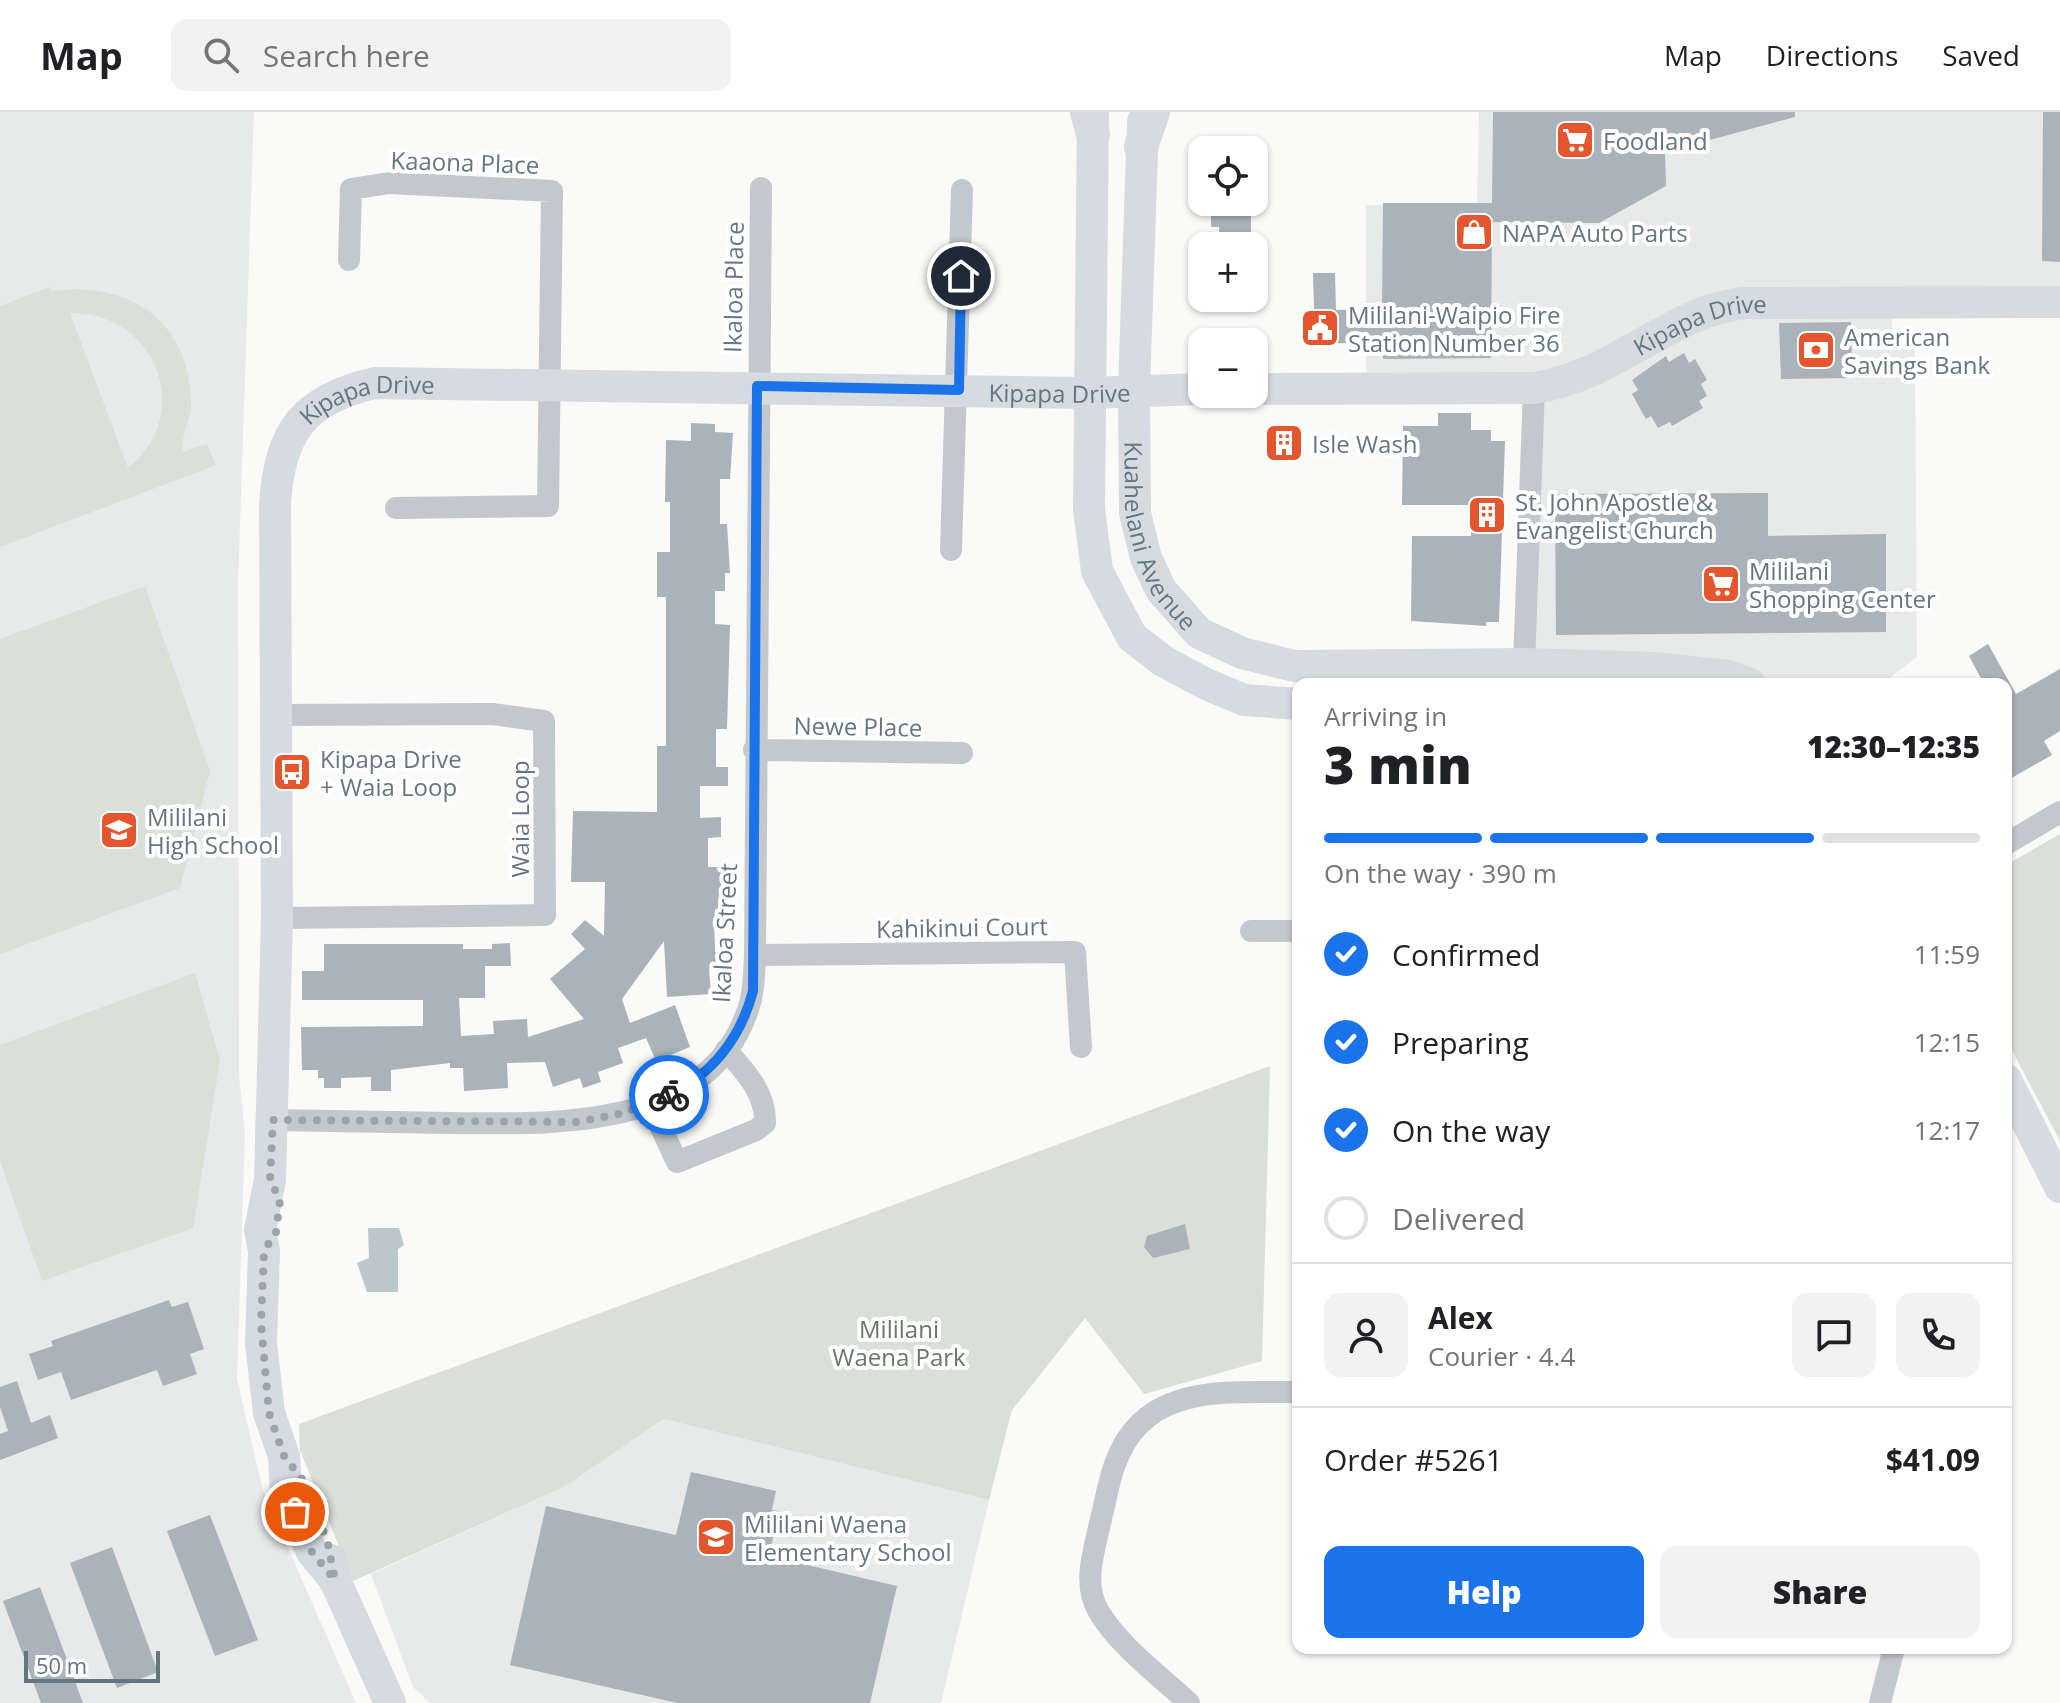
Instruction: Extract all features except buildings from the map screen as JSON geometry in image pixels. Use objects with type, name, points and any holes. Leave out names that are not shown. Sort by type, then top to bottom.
[{"type":"main road","points":[[1141,147],[1153,112]]},
{"type":"street","name":"Kuahelani Avenue","points":[[1143,112],[1134,389],[1135,513],[1146,558],[1161,590],[1199,633],[1242,653],[1294,666],[1525,674],[1655,668],[1734,678]]},
{"type":"street","name":"Kuahelani Avenue","points":[[1091,119],[1089,509],[1097,571],[1132,637],[1163,661],[1244,700],[1292,704]]},
{"type":"street","name":"Kaaona Place","points":[[349,260],[351,189],[389,183],[552,191],[550,384]]},
{"type":"street","name":"Ikaloa Place","points":[[757,386],[761,188]]},
{"type":"street","points":[[951,550],[959,390],[962,190]]},
{"type":"street","name":"Kipapa Drive","points":[[1268,389],[1534,388],[1592,374],[1718,306],[1743,303],[2060,302]]},
{"type":"street","name":"Kipapa Drive","points":[[390,1703],[335,1580],[328,1544],[307,1486],[284,1456],[269,1413],[261,1343],[264,1251],[260,1230],[270,1180],[277,918],[277,468],[285,444],[317,404],[346,389],[375,383],[1089,393],[1188,389]]},
{"type":"street","points":[[396,508],[548,506],[550,384]]},
{"type":"street","name":"Ikaloa Street","points":[[273,1120],[578,1122],[650,1104],[685,1087],[726,1050],[747,1013],[755,955],[757,386]]},
{"type":"street","points":[[1525,674],[1534,388]]},
{"type":"street","name":"Waia Loop","points":[[277,918],[545,915],[544,721],[502,714],[278,715]]},
{"type":"street","name":"Newe Place","points":[[754,750],[962,753]]},
{"type":"street","points":[[2012,840],[2060,812]]},
{"type":"street","points":[[1251,931],[1292,931]]},
{"type":"street","name":"Kahikinui Court","points":[[755,955],[1075,952],[1081,1047]]},
{"type":"street","points":[[650,1104],[677,1162],[756,1130],[765,1123],[760,1097],[748,1075],[726,1050]]},
{"type":"street","points":[[2012,1093],[2060,1187]]},
{"type":"street","points":[[2012,1114],[2035,1143]]},
{"type":"street","points":[[1189,1703],[1111,1629],[1097,1610],[1089,1588],[1091,1563],[1115,1462],[1143,1421],[1168,1403],[1200,1393],[1292,1392]]},
{"type":"street","points":[[1880,1703],[1892,1654]]},
{"type":"shaded area","name":"Mililani High School","points":[[0,112],[254,112],[238,584],[239,1076],[245,1132],[237,1379],[263,1491],[356,1703],[0,1703]]},
{"type":"shaded area","name":"Mililani Shopping Center","points":[[1479,112],[2060,112],[2060,302],[1892,303],[1892,348],[1915,348],[1917,657],[1890,678],[1682,678],[1524,664],[1533,388],[1366,389],[1366,205],[1477,205]]},
{"type":"shaded area","points":[[368,1228],[399,1228],[404,1245],[398,1249],[398,1292],[367,1292],[357,1263],[369,1258]]},
{"type":"shaded area","name":"Mililani Waena Elementary School","points":[[664,1419],[989,1500],[941,1703],[430,1703],[413,1687],[371,1574],[564,1487]]},
{"type":"green space","points":[[50,287],[52,291],[81,289],[107,293],[131,301],[151,313],[168,330],[180,351],[188,376],[191,405],[183,452],[207,444],[216,465],[0,547],[0,306]],"holes":[[[70,313],[99,317],[124,328],[143,346],[156,369],[162,394],[160,420],[149,445],[128,468]]]},
{"type":"green space","points":[[145,586],[210,771],[180,888],[0,954],[0,639]]},
{"type":"green space","points":[[2060,834],[2060,1141],[2012,1050],[2012,862]]},
{"type":"green space","points":[[195,973],[220,1061],[193,1228],[42,1281],[0,1161],[0,1045]]},
{"type":"green space","name":"Mililani Waena Park","points":[[1270,1066],[1262,1361],[1144,1394],[1085,1318],[1012,1410],[989,1500],[664,1419],[564,1487],[353,1581],[300,1450],[299,1424]]},
{"type":"way so far","points":[[295,1512],[312,1552],[335,1580],[328,1544],[307,1486],[284,1456],[269,1413],[261,1323],[264,1251],[276,1232],[280,1200],[270,1180],[273,1120],[578,1122],[623,1113],[669,1095]]},
{"type":"place","name":"Foodland","points":[[1575,140]]},
{"type":"place","name":"NAPA Auto Parts","points":[[1474,232]]},
{"type":"place","name":"Mililani-Waipio Fire Station Number 36","points":[[1320,328]]},
{"type":"place","name":"American Savings Bank","points":[[1816,350]]},
{"type":"place","name":"Isle Wash","points":[[1284,443]]},
{"type":"place","name":"St. John Apostle & Evangelist Church","points":[[1487,515]]},
{"type":"place","name":"Mililani Shopping Center","points":[[1721,584]]},
{"type":"place","name":"Kipapa Drive + Waia Loop","points":[[292,772]]},
{"type":"place","name":"Mililani High School","points":[[119,830]]},
{"type":"place","name":"Mililani Waena Elementary School","points":[[716,1537]]},
{"type":"route","points":[[669,1095],[707,1070],[726,1050],[740,1030],[753,991],[757,386],[959,390],[961,276]]}]
